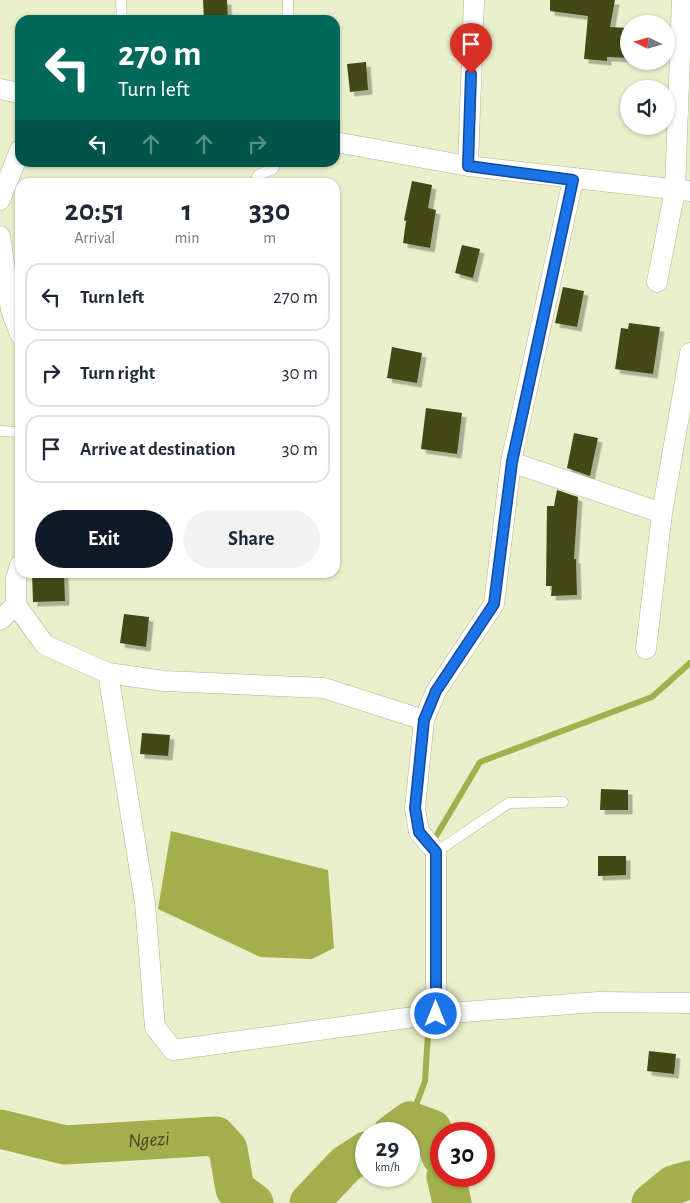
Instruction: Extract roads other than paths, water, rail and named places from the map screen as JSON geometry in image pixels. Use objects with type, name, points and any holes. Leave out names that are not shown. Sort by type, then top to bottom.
[{"type":"street","points":[[468,166],[474,0]]},
{"type":"street","points":[[657,282],[682,190],[682,0]]},
{"type":"street","points":[[0,90],[15,92]]},
{"type":"street","points":[[340,143],[468,166],[573,180],[682,190]]},
{"type":"street","points":[[0,200],[15,162]]},
{"type":"street","points":[[436,1014],[436,852],[419,832],[415,808],[424,720],[436,691],[494,604],[512,462],[573,180]]},
{"type":"street","points":[[0,236],[11,310],[15,321]]},
{"type":"street","points":[[646,649],[662,513],[690,353]]},
{"type":"street","points":[[512,462],[662,513]]},
{"type":"street","points":[[16,578],[16,605],[45,645],[108,673],[164,682],[324,688],[424,720]]},
{"type":"street","points":[[0,620],[16,605]]},
{"type":"street","points":[[108,673],[145,902],[155,1027],[173,1050],[436,1014],[598,1002],[690,1003]]},
{"type":"lane","points":[[121,0],[122,15]]},
{"type":"lane","points":[[288,0],[288,15]]},
{"type":"lane","points":[[257,178],[274,167]]},
{"type":"lane","points":[[0,431],[15,432]]},
{"type":"lane","points":[[436,852],[509,804],[563,802]]},
{"type":"waterway","points":[[432,843],[480,762],[652,697],[690,663]]},
{"type":"waterway","points":[[410,1121],[425,1081],[429,1017]]},
{"type":"waterway","name":"Ngezi","points":[[409,1122],[413,1122]]},
{"type":"waterway","name":"Ngezi","points":[[420,1125],[430,1128]]},
{"type":"waterway","name":"Ngezi","points":[[0,1129],[65,1145],[216,1136],[228,1149],[235,1189],[254,1203]]},
{"type":"waterway","name":"Ngezi","points":[[309,1203],[346,1164],[355,1158]]},
{"type":"waterway","name":"Ngezi","points":[[651,1203],[673,1185],[690,1180]]},
{"type":"waterway","name":"Ngezi","points":[[448,1187],[452,1203]]}]
